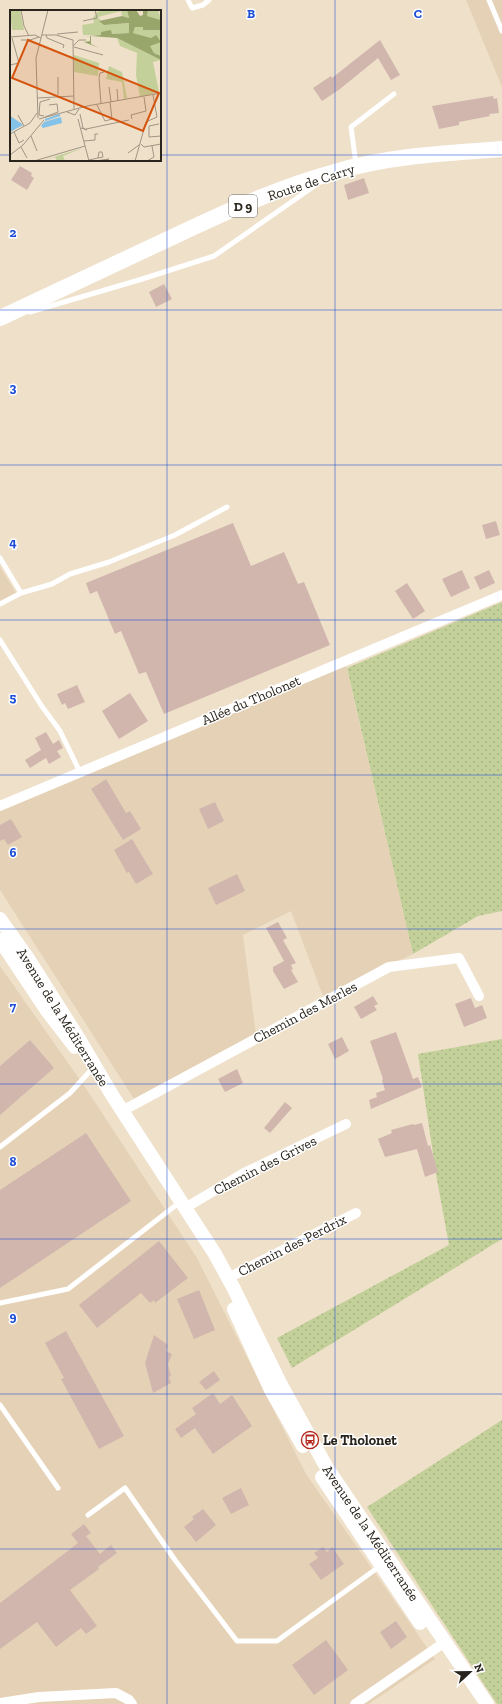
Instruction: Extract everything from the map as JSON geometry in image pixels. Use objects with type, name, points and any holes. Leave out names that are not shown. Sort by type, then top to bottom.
[{"type":"main road","name":"Route de Carry","points":[[0,319],[203,223],[282,190],[335,172],[384,161],[456,152],[502,149]]},
{"type":"main road","name":"Avenue de la Méditerranée","points":[[0,919],[27,957],[79,1039],[122,1111],[215,1254],[307,1435],[385,1562],[441,1645],[476,1704]]},
{"type":"main road","name":"Avenue de la Méditerranée","points":[[0,940],[48,1012],[112,1095]]},
{"type":"main road","name":"Avenue de la Méditerranée","points":[[182,1205],[271,1390],[319,1473],[385,1562]]},
{"type":"main road","name":"Avenue de la Méditerranée","points":[[441,1645],[487,1704]]},
{"type":"street","name":"Allée du Tholonet","points":[[0,806],[502,595]]},
{"type":"street","name":"Chemin des Merles","points":[[122,1111],[389,967],[459,958],[479,996]]},
{"type":"street","name":"Chemin des Grives","points":[[182,1205],[244,1173],[346,1124]]},
{"type":"street","name":"Chemin des Perdrix","points":[[228,1278],[356,1213]]},
{"type":"street","points":[[355,1704],[441,1645]]},
{"type":"street","points":[[0,1703],[39,1696],[116,1693],[129,1700],[132,1704]]},
{"type":"lane","points":[[188,0],[192,8],[203,6],[209,0]]},
{"type":"lane","points":[[489,0],[502,31]]},
{"type":"lane","points":[[356,167],[351,127],[394,94]]},
{"type":"lane","points":[[0,319],[139,280],[214,256],[274,216],[335,172]]},
{"type":"lane","points":[[0,604],[21,593],[52,584],[70,574],[109,562],[175,535],[227,507]]},
{"type":"lane","points":[[0,558],[21,593]]},
{"type":"lane","points":[[0,640],[41,705],[60,731],[80,772]]},
{"type":"lane","points":[[0,1147],[70,1093],[92,1069]]},
{"type":"lane","points":[[0,1304],[68,1289],[182,1205]]},
{"type":"lane","points":[[0,1405],[58,1488]]},
{"type":"lane","points":[[88,1515],[125,1488],[175,1560],[237,1641],[277,1641],[385,1562]]},
{"type":"shaded area","points":[[466,0],[502,0],[502,87]]},
{"type":"shaded area","points":[[0,567],[16,593],[0,601]]},
{"type":"shaded area","points":[[345,661],[413,954],[323,996],[291,911],[243,935],[256,1034],[134,1099],[0,890],[0,809]]},
{"type":"shaded area","points":[[0,966],[87,1090],[197,1258],[306,1474],[435,1659],[369,1704],[0,1704]]},
{"type":"green space","points":[[502,602],[502,911],[478,916],[413,954],[347,668]]},
{"type":"green space","points":[[502,1039],[502,1239],[292,1368],[277,1338],[449,1245],[437,1180],[418,1054]]},
{"type":"green space","points":[[502,1420],[502,1704],[497,1704],[367,1507]]},
{"type":"building","points":[[380,40],[400,75],[391,80],[378,58],[340,89],[322,101],[313,88],[331,76],[332,78]]},
{"type":"building","points":[[493,96],[494,99],[497,98],[499,113],[489,114],[490,116],[459,122],[459,125],[439,129],[432,106]]},
{"type":"building","points":[[20,166],[32,173],[31,176],[34,178],[27,190],[11,180]]},
{"type":"building","points":[[364,178],[369,193],[348,200],[344,185]]},
{"type":"building","points":[[164,284],[172,299],[156,307],[149,292]]},
{"type":"building","points":[[496,521],[500,535],[486,539],[482,525]]},
{"type":"building","points":[[233,523],[251,566],[284,552],[298,584],[304,582],[330,645],[164,714],[146,672],[139,674],[121,631],[115,634],[97,591],[90,594],[86,583]]},
{"type":"building","points":[[462,570],[470,588],[451,597],[442,579]]},
{"type":"building","points":[[489,570],[495,583],[480,590],[474,577]]},
{"type":"building","points":[[407,583],[425,611],[413,619],[395,591]]},
{"type":"building","points":[[77,685],[85,702],[68,709],[65,703],[62,705],[57,694]]},
{"type":"building","points":[[130,693],[148,721],[119,739],[102,711]]},
{"type":"building","points":[[46,732],[53,744],[59,740],[63,748],[57,751],[61,757],[49,764],[46,758],[30,768],[25,760],[41,750],[35,738]]},
{"type":"building","points":[[106,779],[126,813],[130,811],[141,829],[123,840],[91,789]]},
{"type":"building","points":[[215,802],[224,821],[208,829],[199,809]]},
{"type":"building","points":[[11,819],[22,837],[8,845],[4,839],[0,841],[0,825]]},
{"type":"building","points":[[132,839],[153,874],[136,884],[129,872],[127,873],[114,850]]},
{"type":"building","points":[[237,874],[245,891],[216,905],[208,888]]},
{"type":"building","points":[[278,922],[287,938],[283,940],[296,963],[291,965],[293,969],[291,970],[298,982],[284,989],[273,971],[273,967],[284,961],[266,928]]},
{"type":"building","points":[[373,996],[378,1004],[374,1006],[377,1010],[361,1019],[354,1007]]},
{"type":"building","points":[[471,998],[475,1008],[482,1005],[487,1018],[464,1027],[455,1004]]},
{"type":"building","points":[[396,1032],[413,1079],[418,1077],[422,1087],[371,1109],[369,1100],[377,1097],[376,1093],[385,1090],[383,1079],[370,1041]]},
{"type":"building","points":[[342,1037],[349,1051],[335,1059],[328,1044]]},
{"type":"building","points":[[30,1040],[54,1068],[0,1115],[0,1066]]},
{"type":"building","points":[[237,1069],[243,1083],[225,1092],[218,1079]]},
{"type":"building","points":[[285,1102],[292,1108],[270,1133],[264,1128]]},
{"type":"building","points":[[422,1123],[428,1146],[430,1145],[438,1172],[425,1177],[417,1149],[385,1157],[378,1139],[392,1133],[391,1130]]},
{"type":"building","points":[[86,1133],[131,1201],[0,1288],[0,1190]]},
{"type":"building","points":[[159,1241],[188,1278],[155,1303],[154,1300],[150,1303],[141,1293],[97,1328],[79,1305]]},
{"type":"building","points":[[199,1290],[215,1330],[194,1339],[177,1299]]},
{"type":"building","points":[[66,1331],[124,1436],[99,1449],[61,1379],[64,1378],[45,1343]]},
{"type":"building","points":[[154,1335],[168,1345],[166,1351],[172,1354],[168,1364],[171,1383],[153,1393],[145,1363]]},
{"type":"building","points":[[214,1371],[220,1380],[206,1390],[199,1382]]},
{"type":"building","points":[[213,1393],[220,1404],[232,1395],[252,1426],[213,1454],[195,1428],[181,1438],[175,1429],[196,1414],[192,1408]]},
{"type":"building","points":[[241,1488],[249,1505],[231,1514],[222,1498]]},
{"type":"building","points":[[203,1509],[216,1525],[196,1542],[184,1527],[194,1519],[192,1517]]},
{"type":"building","points":[[84,1524],[91,1533],[86,1536],[100,1554],[111,1545],[117,1553],[98,1567],[99,1569],[70,1590],[97,1626],[86,1634],[81,1628],[56,1647],[37,1622],[0,1649],[0,1603],[78,1543],[71,1534]]},
{"type":"building","points":[[323,1547],[327,1552],[332,1547],[344,1564],[321,1580],[309,1564],[318,1558],[314,1553]]},
{"type":"building","points":[[396,1621],[407,1637],[391,1649],[380,1632]]},
{"type":"building","points":[[326,1640],[348,1670],[314,1695],[292,1665]]},
{"type":"place","name":"Le Tholonet","points":[[310,1440]]}]
